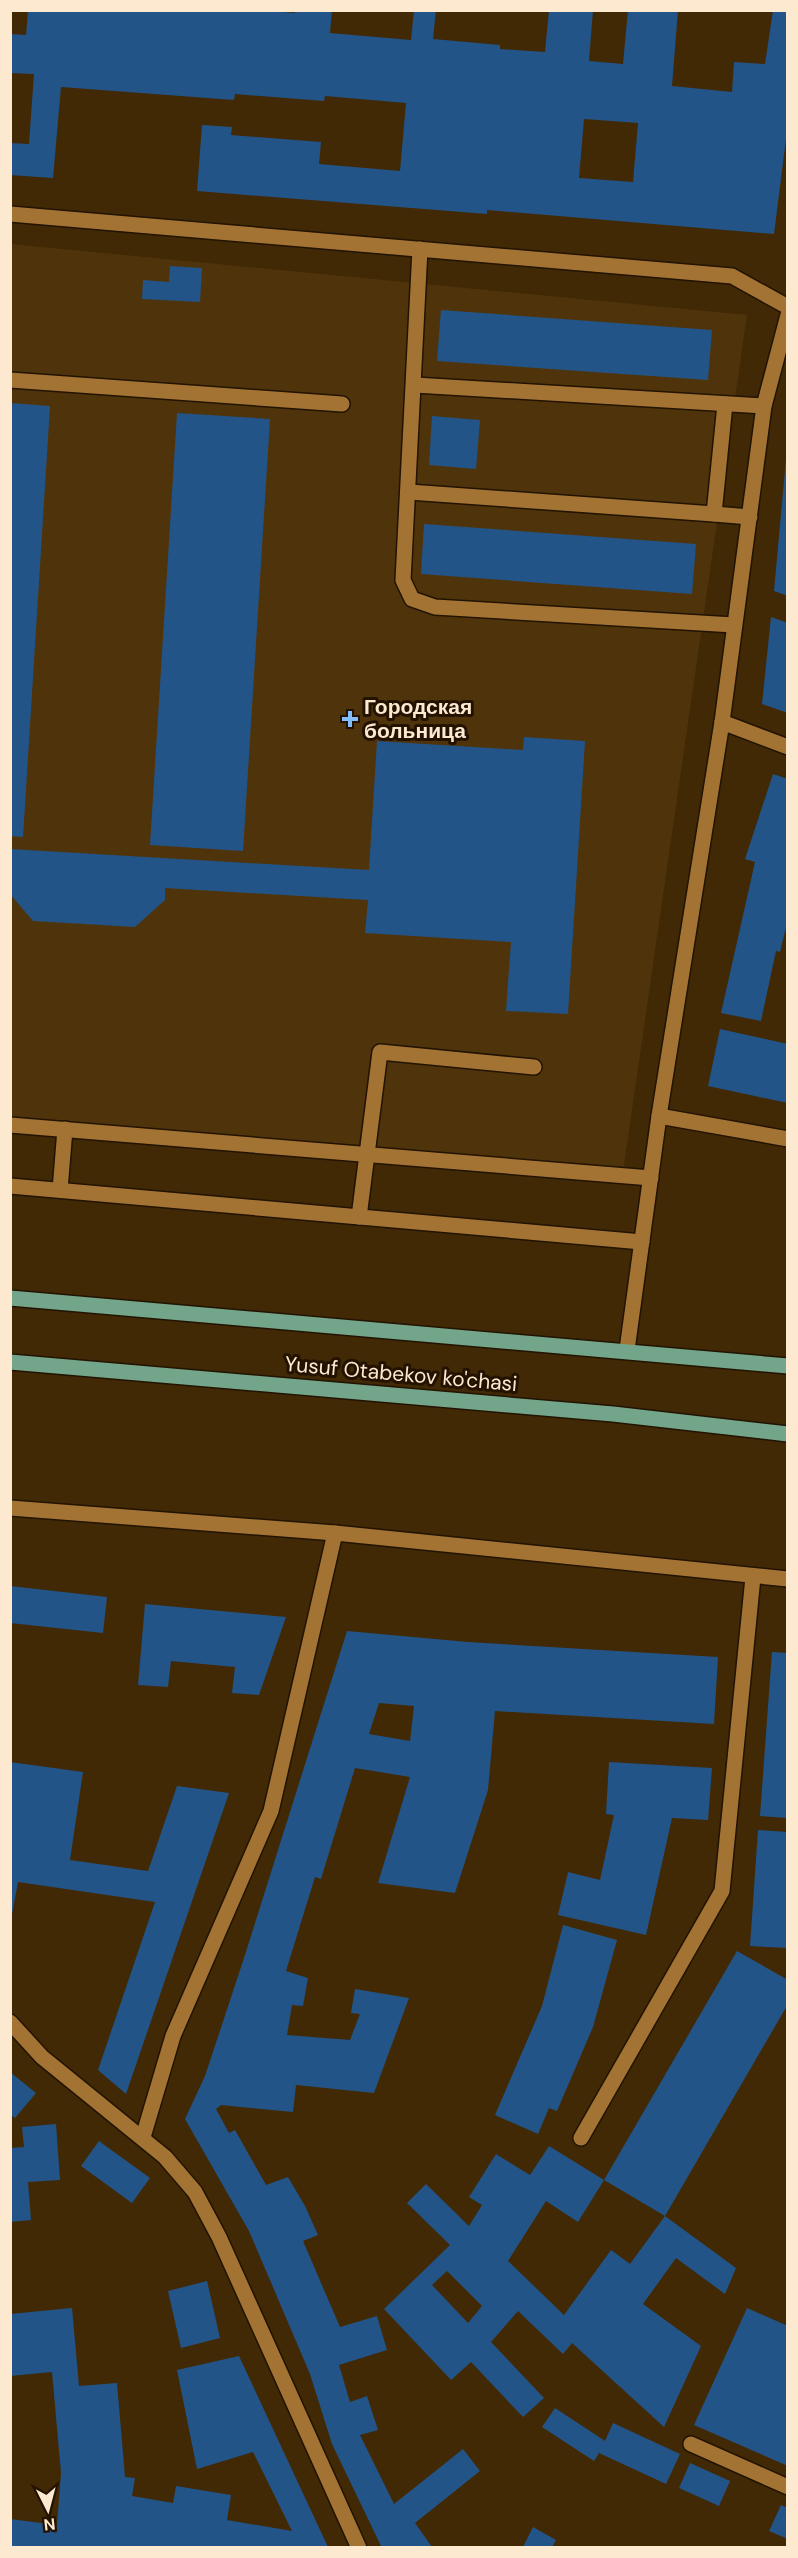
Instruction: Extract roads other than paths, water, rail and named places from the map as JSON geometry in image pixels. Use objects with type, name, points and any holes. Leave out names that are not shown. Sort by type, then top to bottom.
[{"type":"main road","name":"Yusuf Otabekov ko'chasi","points":[[10,1298],[627,1350],[788,1366]]},
{"type":"main road","name":"Yusuf Otabekov ko'chasi","points":[[10,1362],[613,1414],[788,1434]]},
{"type":"street","points":[[10,214],[732,276],[788,307]]},
{"type":"street","points":[[420,249],[415,385],[403,580],[412,599],[435,607],[734,625]]},
{"type":"street","points":[[627,1350],[659,1116],[722,722],[764,406],[788,315]]},
{"type":"street","points":[[10,380],[342,404]]},
{"type":"street","points":[[415,385],[764,406]]},
{"type":"street","points":[[714,514],[724,404]]},
{"type":"street","points":[[409,492],[750,517]]},
{"type":"street","points":[[722,722],[788,747]]},
{"type":"street","points":[[359,1217],[380,1052],[534,1067]]},
{"type":"street","points":[[659,1116],[788,1139]]},
{"type":"street","points":[[10,1125],[651,1178]]},
{"type":"street","points":[[60,1190],[66,1129]]},
{"type":"street","points":[[10,1186],[642,1242]]},
{"type":"street","points":[[10,1508],[335,1533],[788,1579]]},
{"type":"street","points":[[143,2137],[173,2036],[271,1811],[335,1533]]},
{"type":"street","points":[[581,2138],[722,1891],[753,1577]]},
{"type":"street","points":[[10,2022],[42,2057],[165,2157],[195,2192],[219,2237],[359,2547]]},
{"type":"street","points":[[691,2444],[788,2487]]},
{"type":"place","name":"Городская больница","points":[[350,719]]}]
